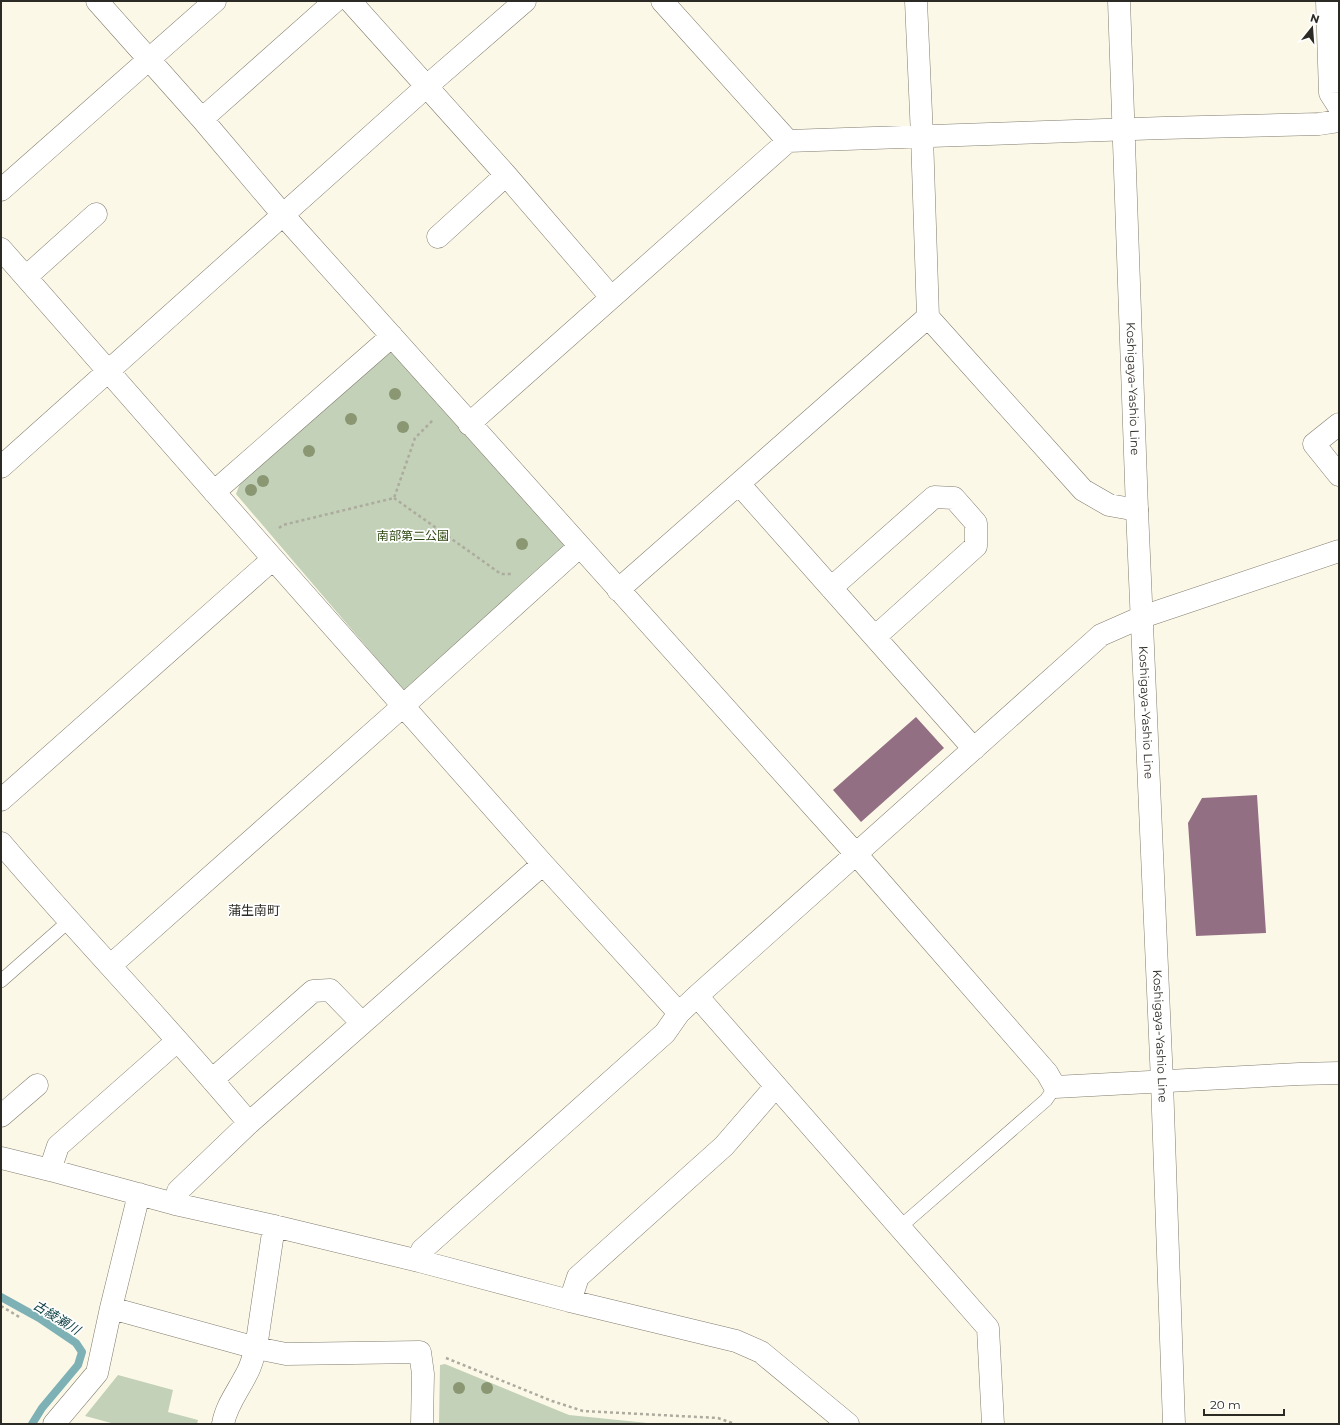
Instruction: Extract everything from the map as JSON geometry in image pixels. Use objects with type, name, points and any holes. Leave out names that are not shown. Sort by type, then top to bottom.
[{"type":"street","points":[[97,1],[202,119],[284,216],[469,424],[856,854],[1047,1073],[1054,1087],[1339,1073]]},
{"type":"street","points":[[1,190],[215,1]]},
{"type":"street","points":[[202,119],[335,1]]},
{"type":"street","points":[[350,1],[506,175],[611,297]]},
{"type":"street","points":[[1,467],[284,216],[427,86],[525,1]]},
{"type":"street","points":[[662,1],[788,141]]},
{"type":"street","points":[[916,1],[928,317],[1083,490],[1109,505],[1137,510]]},
{"type":"street","name":"Koshigaya-Yashio Line","points":[[1119,1],[1137,510],[1162,1082],[1174,1424]]},
{"type":"street","points":[[1327,1],[1330,94],[1339,107]]},
{"type":"street","points":[[469,424],[788,141],[1319,124],[1339,121]]},
{"type":"street","points":[[438,237],[506,175]]},
{"type":"street","points":[[26,277],[96,214]]},
{"type":"street","points":[[1,248],[108,372],[543,864],[679,1013]]},
{"type":"street","points":[[618,590],[928,317]]},
{"type":"street","points":[[214,492],[392,336]]},
{"type":"street","points":[[1339,424],[1314,444],[1339,475]]},
{"type":"street","points":[[739,484],[974,749]]},
{"type":"street","points":[[831,588],[934,497],[954,498],[976,523],[976,546],[875,637]]},
{"type":"street","points":[[111,965],[403,706],[579,546]]},
{"type":"street","points":[[419,1261],[422,1250],[665,1033],[679,1013],[697,996],[1101,635],[1142,617],[1339,551]]},
{"type":"street","points":[[1,800],[273,559]]},
{"type":"street","points":[[1,843],[69,921],[111,965],[249,1123]]},
{"type":"street","points":[[175,1204],[178,1191],[249,1123],[543,864]]},
{"type":"street","points":[[212,1080],[313,991],[330,990],[362,1024]]},
{"type":"street","points":[[697,996],[988,1328],[993,1424]]},
{"type":"street","points":[[50,1170],[58,1146],[177,1041]]},
{"type":"street","points":[[1,1116],[36,1085]]},
{"type":"street","points":[[570,1301],[578,1277],[724,1146],[776,1086]]},
{"type":"street","points":[[1,1158],[175,1204],[419,1261],[570,1301],[736,1341],[761,1352],[848,1424]]},
{"type":"street","points":[[54,1424],[97,1373],[111,1308],[139,1194]]},
{"type":"street","points":[[223,1424],[224,1416],[230,1403],[248,1373],[256,1348],[274,1226]]},
{"type":"street","points":[[111,1308],[256,1348],[286,1354],[420,1352],[423,1374],[422,1424]]},
{"type":"lane","points":[[1,981],[69,921]]},
{"type":"lane","points":[[900,1227],[1046,1100],[1054,1087]]},
{"type":"path","points":[[394,498],[415,438],[423,430]]},
{"type":"path","points":[[278,529],[283,525],[394,498],[501,574],[520,575],[533,589]]},
{"type":"path","points":[[1,1306],[21,1318]]},
{"type":"path","points":[[420,1352],[438,1355],[552,1401],[583,1411],[718,1418],[735,1424]]},
{"type":"green space","name":"南部第二公園","points":[[393,350],[565,546],[405,692],[236,494],[241,481]]},
{"type":"green space","points":[[445,1364],[569,1415],[657,1424],[439,1424],[440,1365]]},
{"type":"green space","points":[[118,1375],[173,1390],[168,1412],[198,1420],[197,1424],[115,1424],[85,1416]]},
{"type":"building","points":[[916,717],[944,748],[861,822],[833,790]]},
{"type":"building","points":[[1257,795],[1266,933],[1196,936],[1188,823],[1202,798]]},
{"type":"waterway","name":"古綾瀬川","points":[[1,1297],[39,1318],[76,1343],[82,1352],[78,1365],[42,1408],[32,1424]]},
{"type":"district","name":"蒲生南町","points":[[254,910]]}]
